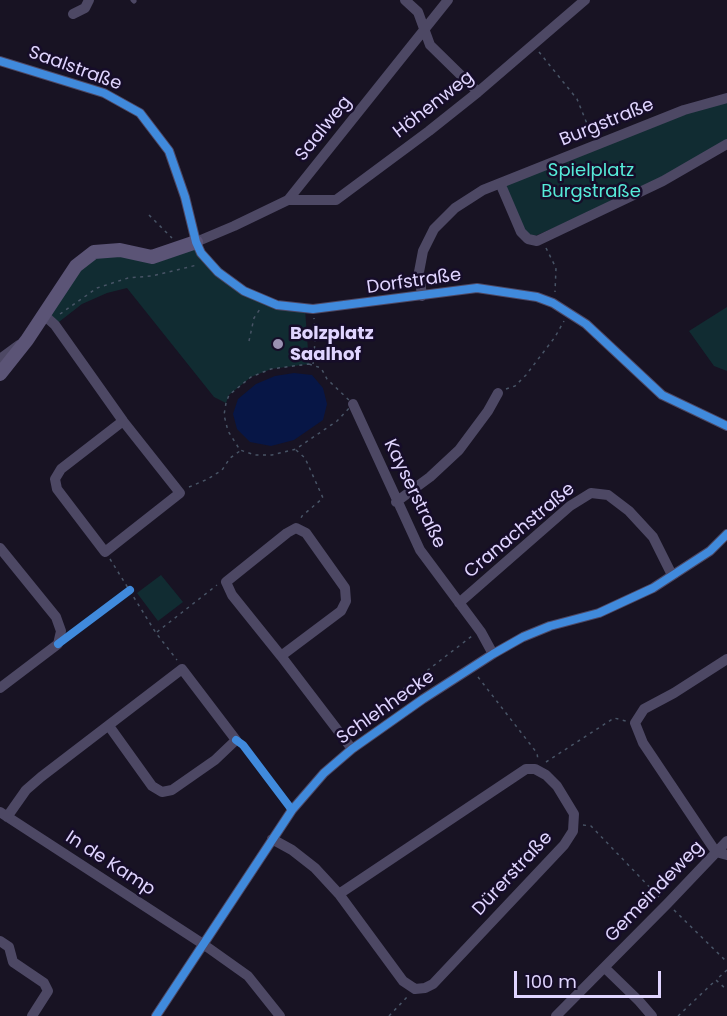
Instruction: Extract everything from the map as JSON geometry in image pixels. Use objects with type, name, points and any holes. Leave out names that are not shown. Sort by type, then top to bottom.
[{"type":"street","points":[[73,14],[85,8],[88,0]]},
{"type":"street","points":[[405,0],[418,12],[430,45],[478,92]]},
{"type":"street","name":"Saalweg","points":[[196,242],[288,200],[448,0]]},
{"type":"street","name":"Höhenweg","points":[[288,200],[336,200],[478,92],[585,0]]},
{"type":"street","name":"Saalstraße","points":[[0,60],[104,93],[140,113],[169,151],[185,197],[196,242]]},
{"type":"street","name":"Burgstraße","points":[[422,296],[419,272],[423,251],[434,229],[455,208],[483,190],[500,183],[684,110],[727,98]]},
{"type":"street","points":[[500,183],[521,232],[528,239],[537,241],[663,181],[727,144]]},
{"type":"street","points":[[0,374],[47,318],[76,266],[94,252],[120,250],[152,257],[196,242]]},
{"type":"street","name":"Dorfstraße","points":[[196,242],[201,252],[218,272],[244,291],[277,304],[313,309],[477,288],[520,293],[554,303],[586,324],[662,394],[727,426]]},
{"type":"street","points":[[47,318],[55,325],[123,421],[180,493],[105,552],[57,489],[55,479],[61,469],[123,421]]},
{"type":"street","points":[[0,358],[27,340]]},
{"type":"street","points":[[396,502],[430,477],[459,450],[488,411],[498,393]]},
{"type":"street","name":"Kayserstraße","points":[[352,404],[420,550],[481,632],[493,654]]},
{"type":"street","name":"Cranachstraße","points":[[459,603],[570,506],[591,493],[608,495],[629,511],[653,537],[672,575]]},
{"type":"street","points":[[281,656],[341,610],[346,601],[345,588],[306,533],[296,528],[286,533],[226,582],[232,594],[352,749]]},
{"type":"street","name":"Schlehhecke","points":[[156,1016],[292,810],[324,773],[352,749],[493,654],[523,637],[550,626],[599,613],[653,588],[710,551],[727,534]]},
{"type":"street","points":[[0,548],[4,563],[56,617],[60,631],[58,644],[0,688]]},
{"type":"street","points":[[722,853],[644,743],[635,723],[644,709],[727,659]]},
{"type":"street","points":[[4,815],[26,790],[182,669],[236,740],[215,760],[172,790],[162,792],[152,786],[109,726]]},
{"type":"street","points":[[339,894],[518,773],[535,769]]},
{"type":"street","name":"Dürerstraße","points":[[415,989],[433,984],[569,838],[574,823],[574,814],[557,786],[546,775],[535,769]]},
{"type":"street","name":"In de Kamp","points":[[4,815],[203,944],[248,976],[280,1016]]},
{"type":"street","points":[[272,839],[292,850],[315,868],[339,894],[403,981],[415,989]]},
{"type":"street","name":"Gemeindeweg","points":[[556,1016],[667,904],[722,853],[727,841]]},
{"type":"street","points":[[0,941],[9,946],[13,962],[44,983],[48,991],[32,1016]]},
{"type":"street","points":[[605,968],[639,1000],[652,1016]]},
{"type":"path","points":[[533,45],[578,99],[595,145]]},
{"type":"path","points":[[149,215],[181,247]]},
{"type":"path","points":[[543,239],[556,268],[557,283],[554,303]]},
{"type":"path","points":[[47,318],[97,288],[128,278],[152,276],[210,262]]},
{"type":"path","points":[[249,341],[251,329],[263,300]]},
{"type":"path","points":[[313,309],[315,342],[313,365]]},
{"type":"path","points":[[498,393],[515,386],[526,375],[555,337],[569,312]]},
{"type":"path","points":[[251,329],[255,330]]},
{"type":"path","points":[[292,365],[313,365],[321,368],[327,379],[352,404],[337,421],[296,449],[272,455],[255,455],[240,450],[228,431],[224,415],[229,395],[251,378],[271,369],[292,365]]},
{"type":"path","points":[[296,449],[305,458],[323,498],[302,516],[296,528]]},
{"type":"path","points":[[180,493],[222,470],[230,458],[240,450]]},
{"type":"path","points":[[105,552],[156,633],[182,669]]},
{"type":"path","points":[[156,633],[219,584],[226,582]]},
{"type":"path","points":[[342,736],[472,636],[481,632]]},
{"type":"path","points":[[471,667],[537,753],[539,758],[535,769]]},
{"type":"path","points":[[535,769],[614,718],[635,723]]},
{"type":"path","points":[[574,823],[591,826],[727,962]]},
{"type":"path","points":[[678,1016],[727,970]]},
{"type":"path","points":[[716,980],[727,990]]},
{"type":"path","points":[[388,1016],[415,989]]},
{"type":"green space","name":"Spielplatz Burgstraße","points":[[727,98],[727,144],[663,181],[528,239],[500,183]]},
{"type":"green space","points":[[196,242],[244,291],[305,309],[309,364],[271,369],[251,377],[229,395],[226,403],[214,397],[127,288],[107,293],[82,304],[55,325],[44,315],[94,252],[152,257]]},
{"type":"green space","points":[[727,307],[727,371],[714,366],[689,331]]},
{"type":"green space","points":[[161,575],[183,602],[158,621],[137,593]]},
{"type":"shaded area","points":[[294,373],[312,375],[323,388],[327,404],[323,420],[294,440],[271,446],[250,442],[237,429],[233,414],[238,399],[256,384],[275,376]]},
{"type":"cycle path","points":[[0,61],[104,93],[140,113],[169,151],[201,253],[218,272],[244,291],[277,305],[313,309],[477,288],[537,297],[553,303],[586,324],[662,395],[727,426]]},
{"type":"cycle path","points":[[156,1016],[292,810],[324,773],[352,749],[493,654],[523,637],[550,626],[599,613],[653,588],[710,551],[727,534]]},
{"type":"cycle path","points":[[58,644],[130,590]]},
{"type":"cycle path","points":[[236,740],[243,745],[292,810]]},
{"type":"place","name":"Bolzplatz Saalhof","points":[[278,344]]}]
